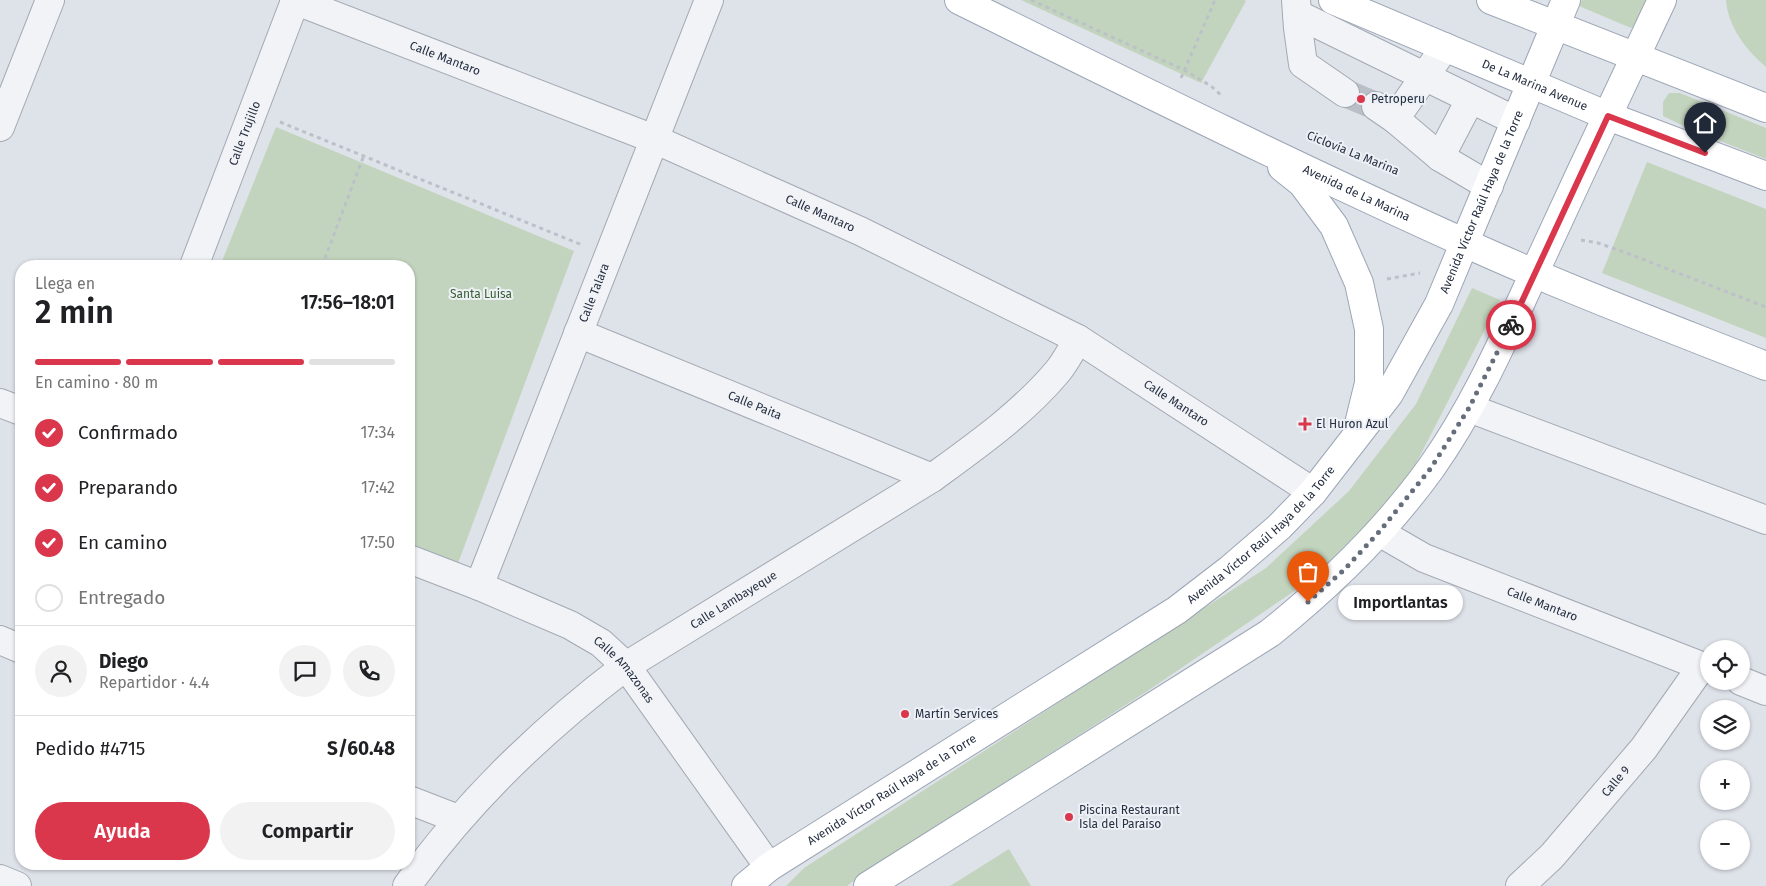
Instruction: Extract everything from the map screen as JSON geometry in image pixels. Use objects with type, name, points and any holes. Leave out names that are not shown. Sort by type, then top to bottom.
[{"type":"main road","name":"Avenida de La Marina","points":[[959,0],[1260,148],[1465,243],[1534,273],[1766,366]]},
{"type":"main road","name":"De La Marina Avenue","points":[[1332,0],[1608,116],[1766,176]]},
{"type":"main road","points":[[1491,0],[1766,108]]},
{"type":"main road","name":"Avenida Víctor Raúl Haya de la Torre","points":[[746,886],[769,867],[1177,610],[1229,570],[1279,527],[1313,492],[1389,394],[1439,304],[1566,0]]},
{"type":"main road","points":[[868,886],[1270,633],[1344,570],[1379,532],[1431,468],[1469,408],[1504,339],[1662,0]]},
{"type":"main road","points":[[1260,148],[1302,183],[1334,226],[1359,283],[1369,329],[1369,383],[1357,436]]},
{"type":"street","points":[[0,127],[50,0]]},
{"type":"street","name":"Calle Mantaro","points":[[295,0],[654,139],[860,232],[1078,339],[1313,492]]},
{"type":"street","name":"Calle Trujillo","points":[[196,260],[295,0]]},
{"type":"street","name":"Calle Talara","points":[[479,586],[578,333],[610,257],[709,0]]},
{"type":"street","points":[[1297,7],[1425,78],[1516,122]]},
{"type":"street","points":[[1297,7],[1303,64],[1345,92]]},
{"type":"street","points":[[1445,48],[1425,78],[1386,113],[1440,156],[1489,186]]},
{"type":"street","points":[[1440,156],[1470,100]]},
{"type":"street","name":"Calle Paita","points":[[578,333],[932,478]]},
{"type":"street","name":"Calle Lambayeque","points":[[407,886],[458,820],[499,776],[579,702],[626,666],[932,478],[979,443],[1028,402],[1058,370],[1078,339]]},
{"type":"street","points":[[0,403],[15,409]]},
{"type":"street","points":[[1469,408],[1766,520]]},
{"type":"street","name":"Calle Mantaro","points":[[1379,532],[1424,558],[1700,666]]},
{"type":"street","name":"Calle Amazonas","points":[[415,561],[570,625],[601,643],[626,666],[769,867]]},
{"type":"street","points":[[0,640],[15,646]]},
{"type":"street","name":"Calle 9","points":[[1520,886],[1552,856],[1644,748],[1700,675]]},
{"type":"street","points":[[1750,685],[1766,691]]},
{"type":"street","points":[[415,802],[458,820]]},
{"type":"street","points":[[0,879],[17,886]]},
{"type":"path","points":[[1031,0],[1184,70],[1211,86],[1224,98]]},
{"type":"path","points":[[1169,103],[1215,0]]},
{"type":"path","points":[[254,112],[364,155],[610,257]]},
{"type":"path","points":[[324,260],[364,155]]},
{"type":"path","points":[[1551,237],[1598,243],[1766,307]]},
{"type":"green space","points":[[1021,0],[1244,0],[1246,1],[1201,83]]},
{"type":"green space","points":[[1582,0],[1650,0],[1643,19],[1631,28],[1579,6]]},
{"type":"green space","points":[[1726,0],[1766,0],[1766,67],[1745,45],[1734,29],[1727,10]]},
{"type":"green space","points":[[1669,93],[1680,93],[1766,128],[1766,159],[1690,129],[1663,116],[1663,102]]},
{"type":"green space","name":"Santa Luisa","points":[[276,127],[574,251],[457,566],[415,547],[415,260],[222,260]]},
{"type":"green space","points":[[1647,162],[1766,209],[1766,338],[1602,273]]},
{"type":"green space","points":[[1472,288],[1500,300],[1405,485],[1312,579],[1146,692],[862,874],[847,886],[786,886],[804,868],[1266,568],[1349,491],[1416,404]]},
{"type":"green space","points":[[1009,849],[1031,886],[950,886]]},
{"type":"tunnel","points":[[1345,93],[1376,106]]},
{"type":"way so far","points":[[1308,602],[1344,570],[1379,532],[1431,468],[1469,408],[1511,325]]},
{"type":"place","name":"Petroperu","points":[[1361,99]]},
{"type":"place","name":"El Huron Azul","points":[[1305,424]]},
{"type":"place","name":"Importlantas","points":[[1308,602]]},
{"type":"place","name":"Martín Services","points":[[905,714]]},
{"type":"place","name":"Piscina Restaurant Isla del Paraiso","points":[[1069,817]]},
{"type":"route","points":[[1511,325],[1608,116],[1705,153]]}]
